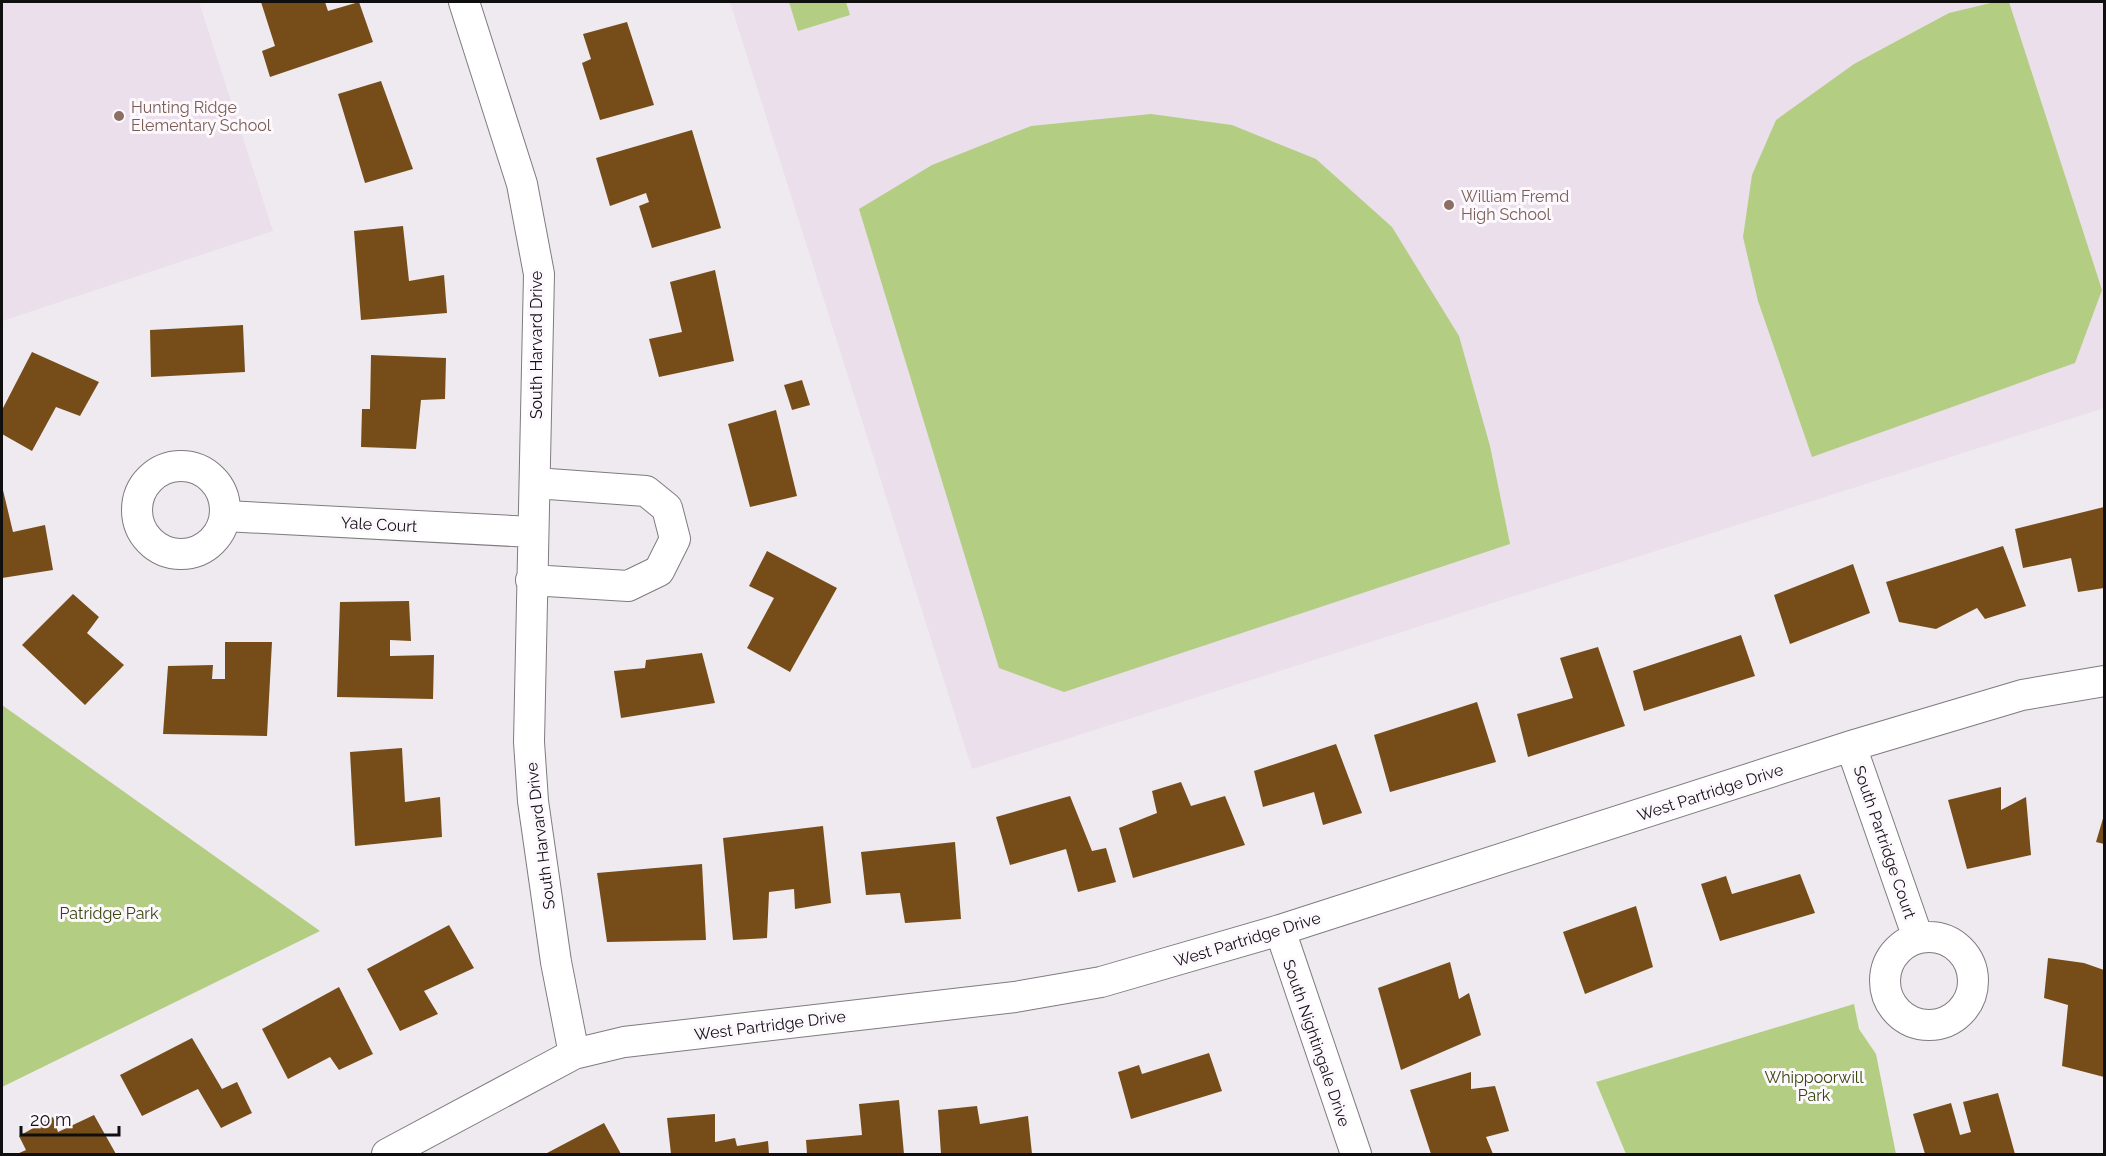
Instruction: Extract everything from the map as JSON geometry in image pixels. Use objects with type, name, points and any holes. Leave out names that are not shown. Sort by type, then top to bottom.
[{"type":"street","name":"South Harvard Drive","points":[[464,2],[522,184],[539,274],[529,742],[533,801],[556,962],[574,1054]]},
{"type":"street","points":[[531,580],[627,586],[659,571],[675,539],[667,508],[646,491],[535,483]]},
{"type":"street","name":"Yale Court","points":[[225,516],[532,532]]},
{"type":"street","name":"West Partridge Drive","points":[[387,1155],[574,1054],[624,1042],[1015,997],[1101,982],[1280,930],[1851,746],[2022,695],[2104,681]]},
{"type":"street","name":"South Partridge Court","points":[[1851,746],[1918,938]]},
{"type":"street","name":"South Nightingale Drive","points":[[1280,930],[1356,1155]]},
{"type":"shaded area","name":"Hunting Ridge Elementary School","points":[[2,2],[199,2],[273,231],[2,321]]},
{"type":"shaded area","name":"William Fremd High School","points":[[730,2],[2104,2],[2104,408],[972,769]]},
{"type":"green space","points":[[789,2],[846,2],[850,15],[798,31]]},
{"type":"green space","points":[[1995,2],[2009,2],[2102,290],[2075,363],[1812,457],[1758,301],[1743,237],[1752,175],[1776,120],[1854,64],[1949,13]]},
{"type":"green space","points":[[1151,114],[1232,125],[1316,159],[1392,227],[1459,336],[1490,446],[1510,544],[1064,692],[999,668],[859,209],[932,165],[1031,126]]},
{"type":"green space","name":"Patridge Park","points":[[2,705],[320,931],[2,1087]]},
{"type":"green space","name":"Whippoorwill Park","points":[[1854,1004],[1859,1029],[1876,1054],[1896,1154],[1626,1154],[1596,1082]]},
{"type":"building","points":[[261,2],[325,2],[328,11],[359,2],[373,42],[270,77],[262,51],[275,46]]},
{"type":"building","points":[[627,22],[654,105],[600,120],[582,63],[591,59],[583,34]]},
{"type":"building","points":[[381,81],[413,169],[365,183],[338,94]]},
{"type":"building","points":[[692,130],[721,228],[652,248],[639,206],[649,202],[646,193],[610,206],[596,158]]},
{"type":"building","points":[[403,226],[409,281],[444,275],[447,313],[361,320],[354,231]]},
{"type":"building","points":[[715,270],[734,361],[659,377],[649,339],[682,332],[670,282]]},
{"type":"building","points":[[243,325],[245,372],[151,377],[150,330]]},
{"type":"building","points":[[32,352],[99,382],[80,416],[56,407],[32,451],[2,434],[2,410]]},
{"type":"building","points":[[371,355],[446,358],[445,399],[421,400],[416,449],[361,447],[362,409],[370,409]]},
{"type":"building","points":[[802,380],[810,405],[792,410],[784,385]]},
{"type":"building","points":[[776,410],[797,496],[750,507],[728,424]]},
{"type":"building","points":[[2,486],[13,532],[45,525],[53,570],[2,578]]},
{"type":"building","points":[[2104,507],[2104,588],[2078,592],[2071,558],[2023,568],[2015,529]]},
{"type":"building","points":[[2003,546],[2026,606],[1985,619],[1977,608],[1936,629],[1899,622],[1886,582]]},
{"type":"building","points":[[767,551],[837,588],[790,672],[747,648],[774,598],[749,586]]},
{"type":"building","points":[[1853,564],[1870,613],[1790,644],[1774,595]]},
{"type":"building","points":[[73,594],[99,617],[87,633],[124,665],[85,705],[22,645]]},
{"type":"building","points":[[409,601],[411,641],[390,640],[390,656],[434,655],[433,699],[337,697],[340,602]]},
{"type":"building","points":[[1741,635],[1755,676],[1644,711],[1633,671]]},
{"type":"building","points":[[225,642],[272,642],[267,736],[163,734],[168,666],[213,665],[212,679],[225,679]]},
{"type":"building","points":[[1598,647],[1625,726],[1528,757],[1517,714],[1573,698],[1560,658]]},
{"type":"building","points":[[702,653],[715,703],[621,718],[614,671],[645,668],[646,660]]},
{"type":"building","points":[[1477,702],[1496,762],[1390,792],[1374,735]]},
{"type":"building","points":[[1336,744],[1362,813],[1323,825],[1314,792],[1263,807],[1254,771]]},
{"type":"building","points":[[402,748],[405,802],[440,797],[442,837],[355,846],[350,752]]},
{"type":"building","points":[[1181,782],[1191,806],[1225,796],[1245,845],[1133,878],[1119,828],[1157,813],[1152,791]]},
{"type":"building","points":[[2001,787],[2001,810],[2026,797],[2031,855],[1967,869],[1948,800]]},
{"type":"building","points":[[1070,796],[1092,851],[1106,848],[1116,882],[1078,892],[1066,849],[1010,865],[996,817]]},
{"type":"building","points":[[2104,815],[2104,844],[2096,842]]},
{"type":"building","points":[[823,826],[831,903],[795,909],[794,889],[769,892],[767,938],[733,940],[723,838]]},
{"type":"building","points":[[955,842],[961,919],[905,923],[900,893],[866,895],[861,852]]},
{"type":"building","points":[[702,864],[706,940],[607,942],[597,873]]},
{"type":"building","points":[[1800,874],[1815,913],[1720,941],[1701,884],[1726,876],[1732,894]]},
{"type":"building","points":[[1636,906],[1653,967],[1585,994],[1563,932]]},
{"type":"building","points":[[449,925],[474,968],[424,991],[438,1014],[400,1031],[367,969]]},
{"type":"building","points":[[2048,958],[2084,963],[2104,970],[2104,1077],[2062,1066],[2068,1005],[2044,998]]},
{"type":"building","points":[[1450,962],[1459,999],[1469,993],[1481,1035],[1401,1070],[1378,988]]},
{"type":"building","points":[[339,987],[373,1054],[339,1070],[330,1057],[288,1079],[262,1029]]},
{"type":"building","points":[[192,1038],[222,1089],[237,1082],[252,1113],[221,1128],[198,1089],[142,1116],[120,1075]]},
{"type":"building","points":[[1209,1053],[1222,1091],[1131,1119],[1118,1072],[1139,1065],[1142,1074]]},
{"type":"building","points":[[1471,1072],[1471,1089],[1495,1086],[1509,1131],[1486,1137],[1493,1154],[1431,1154],[1410,1090]]},
{"type":"building","points":[[1998,1093],[2015,1154],[1925,1154],[1913,1114],[1951,1103],[1960,1135],[1971,1132],[1963,1102]]},
{"type":"building","points":[[899,1100],[904,1154],[807,1154],[806,1140],[862,1135],[859,1104]]},
{"type":"building","points":[[977,1106],[980,1124],[1028,1116],[1032,1154],[941,1154],[938,1110]]},
{"type":"building","points":[[715,1114],[715,1142],[735,1138],[737,1146],[768,1141],[769,1154],[671,1154],[667,1118]]},
{"type":"building","points":[[94,1115],[116,1154],[17,1154],[26,1150],[19,1136],[53,1117],[58,1132]]},
{"type":"building","points":[[604,1123],[621,1154],[547,1153]]},
{"type":"place","name":"Hunting Ridge Elementary School","points":[[119,116]]},
{"type":"place","name":"William Fremd High School","points":[[1449,205]]}]
